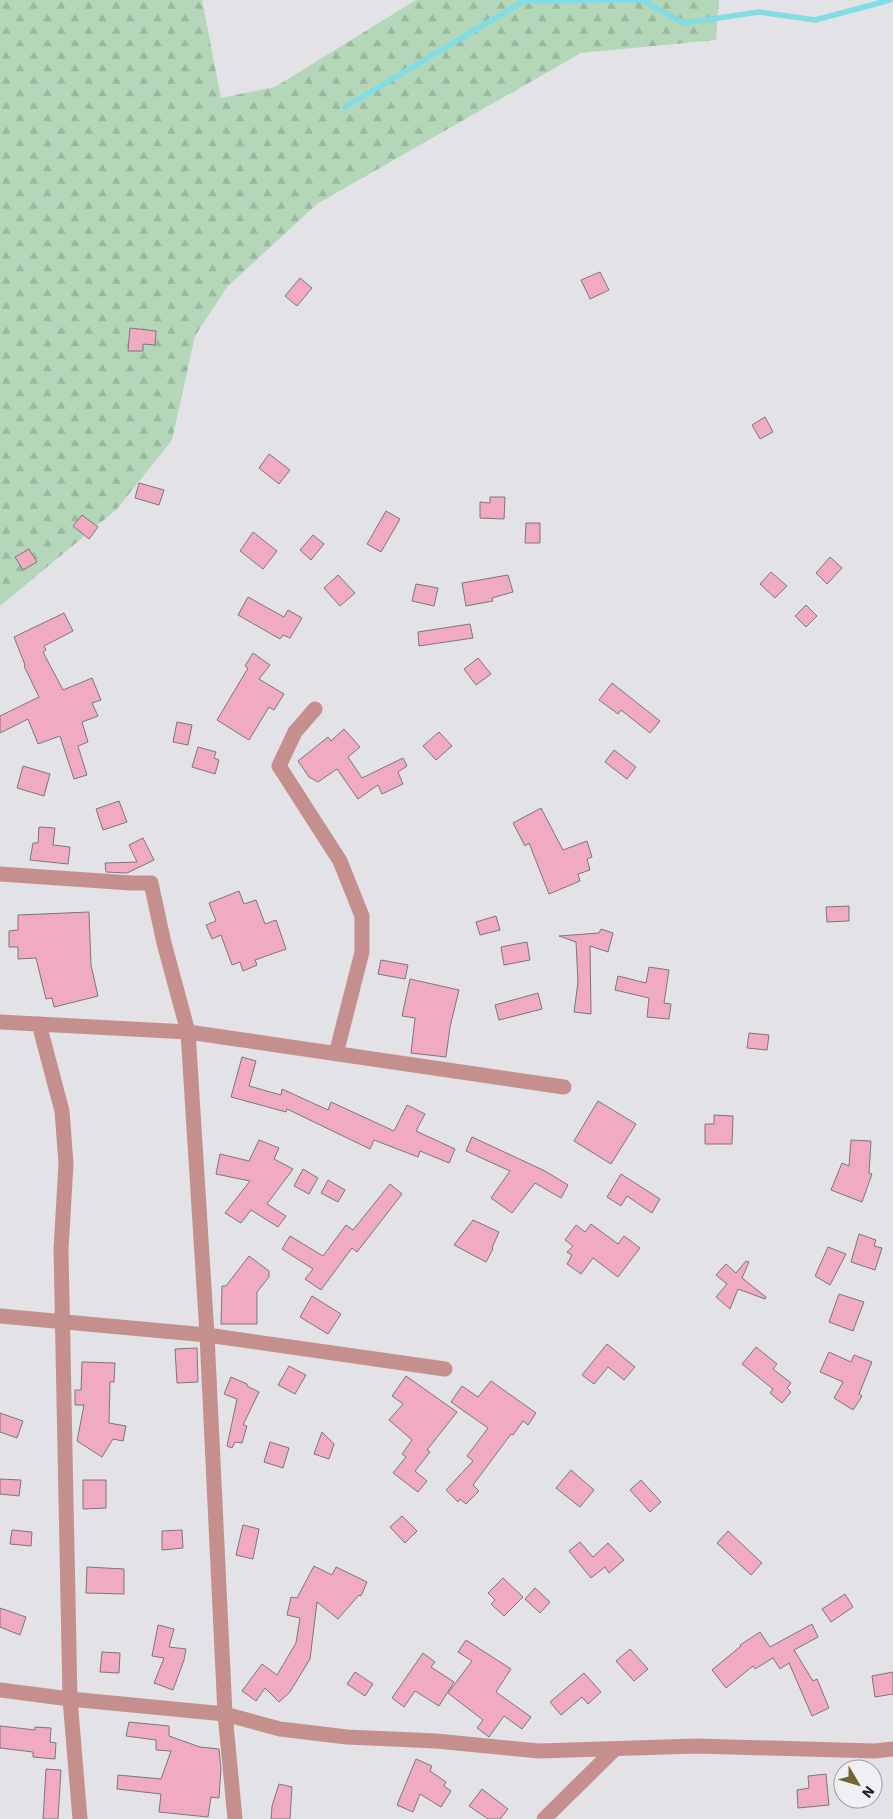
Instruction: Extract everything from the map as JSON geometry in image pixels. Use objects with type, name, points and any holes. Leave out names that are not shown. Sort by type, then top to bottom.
[{"type":"street","points":[[316,709],[295,732],[279,766],[340,862],[362,916],[362,952],[336,1054]]},
{"type":"street","points":[[0,874],[151,883],[164,943],[188,1032],[207,1335],[225,1714],[235,1819]]},
{"type":"street","points":[[0,1022],[188,1032],[564,1087]]},
{"type":"street","points":[[38,1024],[62,1111],[66,1164],[61,1249],[70,1699],[80,1819]]},
{"type":"street","points":[[0,1316],[207,1335],[445,1369]]},
{"type":"street","points":[[0,1690],[70,1699],[225,1714],[280,1729],[347,1737],[436,1741],[539,1751],[697,1746],[893,1749]]},
{"type":"street","points":[[544,1819],[615,1749]]},
{"type":"green space","points":[[0,0],[202,0],[221,98],[275,87],[416,0],[719,0],[716,40],[581,53],[317,204],[227,287],[195,336],[172,440],[117,509],[0,606]]},
{"type":"building","points":[[600,272],[609,290],[590,299],[581,280]]},
{"type":"building","points":[[300,278],[312,288],[297,306],[285,296]]},
{"type":"building","points":[[130,328],[156,331],[155,345],[143,344],[143,351],[128,351]]},
{"type":"building","points":[[765,417],[773,432],[760,439],[752,425]]},
{"type":"building","points":[[269,454],[290,470],[279,484],[259,468]]},
{"type":"building","points":[[139,483],[164,490],[159,505],[135,498]]},
{"type":"building","points":[[490,497],[505,497],[504,519],[480,518],[480,502],[490,503]]},
{"type":"building","points":[[386,511],[400,519],[381,552],[367,544]]},
{"type":"building","points":[[82,515],[98,527],[89,539],[73,526]]},
{"type":"building","points":[[526,523],[540,523],[540,543],[525,543]]},
{"type":"building","points":[[253,532],[277,551],[263,569],[240,551]]},
{"type":"building","points":[[313,535],[324,544],[311,560],[300,550]]},
{"type":"building","points":[[29,549],[37,562],[23,570],[15,557]]},
{"type":"building","points":[[830,557],[842,568],[827,584],[816,573]]},
{"type":"building","points":[[771,572],[787,586],[775,598],[760,584]]},
{"type":"building","points":[[338,575],[355,593],[340,606],[324,588]]},
{"type":"building","points":[[508,575],[513,592],[492,598],[493,601],[466,606],[462,583]]},
{"type":"building","points":[[416,584],[438,588],[434,606],[412,601]]},
{"type":"building","points":[[248,597],[284,617],[288,610],[302,618],[290,638],[283,635],[280,639],[238,615]]},
{"type":"building","points":[[806,605],[817,616],[806,627],[795,616]]},
{"type":"building","points":[[64,613],[73,631],[44,646],[46,650],[43,652],[63,690],[92,678],[101,700],[92,703],[98,716],[82,722],[88,742],[78,746],[87,775],[74,779],[60,736],[38,744],[28,719],[0,733],[0,716],[39,697],[24,666],[14,637]]},
{"type":"building","points":[[470,624],[473,638],[419,646],[418,632]]},
{"type":"building","points":[[253,653],[270,665],[259,679],[284,694],[274,710],[269,707],[249,740],[217,720],[248,668],[245,666]]},
{"type":"building","points":[[478,658],[491,674],[476,685],[464,669]]},
{"type":"building","points":[[612,683],[660,721],[650,733],[621,710],[618,714],[599,700]]},
{"type":"building","points":[[177,722],[192,725],[188,745],[173,742]]},
{"type":"building","points":[[344,729],[360,747],[348,757],[362,778],[403,758],[407,766],[398,772],[403,784],[382,794],[378,785],[358,799],[337,769],[318,782],[309,777],[298,761],[328,737],[331,741]]},
{"type":"building","points":[[439,732],[452,746],[436,760],[423,746]]},
{"type":"building","points":[[198,747],[216,752],[214,758],[219,760],[215,774],[192,767]]},
{"type":"building","points":[[614,750],[636,767],[627,779],[605,762]]},
{"type":"building","points":[[23,766],[50,774],[44,796],[17,788]]},
{"type":"building","points":[[119,801],[127,822],[103,830],[96,809]]},
{"type":"building","points":[[541,808],[563,850],[587,841],[592,857],[587,859],[590,870],[578,874],[580,881],[549,894],[529,843],[525,846],[513,823]]},
{"type":"building","points":[[39,827],[55,828],[53,845],[70,847],[68,864],[30,860],[33,843],[38,843]]},
{"type":"building","points":[[143,838],[154,860],[127,873],[106,872],[105,863],[137,862],[129,845]]},
{"type":"building","points":[[239,891],[244,904],[256,900],[265,924],[276,920],[286,949],[255,960],[257,965],[243,971],[240,962],[232,965],[221,935],[212,939],[206,925],[216,921],[209,903]]},
{"type":"building","points":[[849,906],[849,921],[827,922],[826,907]]},
{"type":"building","points":[[89,912],[91,965],[98,996],[54,1007],[52,998],[46,999],[36,958],[18,959],[18,947],[9,947],[9,931],[18,930],[18,915]]},
{"type":"building","points":[[496,916],[500,930],[480,935],[476,922]]},
{"type":"building","points":[[601,929],[613,933],[608,952],[590,946],[591,1014],[574,1012],[578,982],[576,942],[559,936],[599,933]]},
{"type":"building","points":[[527,942],[530,960],[504,965],[501,947]]},
{"type":"building","points":[[381,960],[408,965],[405,979],[378,974]]},
{"type":"building","points":[[649,967],[669,970],[664,1003],[671,1004],[669,1019],[647,1017],[649,998],[615,990],[618,976],[646,983]]},
{"type":"building","points":[[410,979],[459,990],[450,1027],[446,1057],[411,1053],[415,1018],[402,1016]]},
{"type":"building","points":[[538,993],[542,1009],[499,1020],[495,1005]]},
{"type":"building","points":[[749,1033],[769,1035],[767,1050],[747,1048]]},
{"type":"building","points":[[242,1057],[256,1061],[249,1086],[281,1095],[282,1089],[328,1110],[331,1102],[394,1131],[407,1105],[425,1114],[416,1131],[455,1149],[449,1163],[420,1151],[418,1157],[374,1140],[370,1149],[287,1109],[286,1112],[231,1097]]},
{"type":"building","points":[[598,1101],[636,1124],[611,1164],[574,1141]]},
{"type":"building","points":[[714,1115],[733,1116],[732,1144],[705,1144],[705,1124],[714,1124]]},
{"type":"building","points":[[472,1137],[545,1171],[568,1185],[561,1198],[535,1183],[512,1213],[491,1198],[510,1171],[466,1151]]},
{"type":"building","points":[[259,1140],[279,1148],[274,1159],[293,1169],[267,1204],[286,1216],[278,1227],[251,1210],[241,1223],[225,1213],[250,1181],[216,1174],[220,1154],[249,1161]]},
{"type":"building","points":[[851,1140],[871,1141],[869,1173],[872,1174],[862,1202],[831,1190],[842,1163],[849,1166]]},
{"type":"building","points":[[303,1169],[318,1178],[309,1194],[294,1186]]},
{"type":"building","points":[[621,1174],[660,1199],[652,1213],[627,1196],[621,1206],[607,1197]]},
{"type":"building","points":[[328,1180],[345,1190],[338,1202],[321,1193]]},
{"type":"building","points":[[390,1184],[402,1194],[357,1252],[352,1248],[321,1290],[305,1279],[313,1269],[282,1249],[290,1236],[323,1256],[346,1225],[353,1230]]},
{"type":"building","points":[[473,1220],[499,1232],[486,1262],[454,1245]]},
{"type":"building","points":[[591,1224],[618,1244],[624,1236],[640,1248],[618,1277],[593,1258],[581,1274],[567,1264],[572,1255],[567,1252],[573,1246],[565,1240],[576,1225],[585,1232]]},
{"type":"building","points":[[859,1234],[876,1240],[874,1246],[882,1248],[875,1270],[851,1262]]},
{"type":"building","points":[[828,1247],[846,1254],[830,1285],[815,1276]]},
{"type":"building","points":[[249,1256],[269,1271],[269,1277],[257,1292],[257,1324],[221,1324],[222,1286],[226,1286]]},
{"type":"building","points":[[746,1261],[749,1262],[742,1278],[766,1297],[765,1299],[738,1289],[730,1309],[716,1297],[727,1284],[716,1275],[726,1264],[736,1273]]},
{"type":"building","points":[[839,1294],[864,1302],[853,1331],[829,1322]]},
{"type":"building","points":[[312,1296],[341,1314],[328,1334],[300,1317]]},
{"type":"building","points":[[607,1344],[635,1367],[624,1380],[608,1367],[594,1384],[582,1375]]},
{"type":"building","points":[[756,1347],[777,1364],[773,1369],[791,1383],[787,1388],[791,1392],[782,1403],[770,1393],[773,1389],[742,1364]]},
{"type":"building","points":[[197,1348],[198,1382],[177,1383],[175,1349]]},
{"type":"building","points":[[829,1352],[851,1362],[854,1355],[872,1362],[859,1394],[862,1396],[853,1410],[834,1398],[843,1382],[820,1372]]},
{"type":"building","points":[[82,1362],[115,1363],[114,1382],[110,1382],[109,1423],[126,1426],[123,1441],[113,1439],[102,1457],[77,1441],[84,1405],[75,1405],[75,1390],[81,1390]]},
{"type":"building","points":[[289,1366],[306,1375],[295,1394],[278,1385]]},
{"type":"building","points":[[406,1376],[457,1412],[427,1450],[430,1452],[415,1471],[427,1481],[418,1492],[393,1473],[406,1457],[402,1454],[412,1440],[389,1420],[403,1404],[392,1396]]},
{"type":"building","points":[[231,1377],[259,1392],[243,1425],[247,1426],[242,1443],[235,1442],[232,1448],[227,1446],[237,1399],[224,1394]]},
{"type":"building","points":[[491,1381],[536,1413],[528,1425],[523,1421],[513,1435],[511,1434],[473,1485],[479,1491],[466,1504],[460,1499],[458,1502],[446,1490],[473,1461],[467,1456],[488,1428],[451,1402],[462,1386],[478,1397]]},
{"type":"building","points":[[0,1413],[23,1421],[17,1438],[0,1432]]},
{"type":"building","points":[[322,1432],[334,1444],[329,1459],[314,1454]]},
{"type":"building","points":[[270,1442],[289,1448],[283,1468],[264,1462]]},
{"type":"building","points":[[571,1470],[594,1490],[580,1507],[556,1488]]},
{"type":"building","points":[[0,1479],[21,1480],[19,1496],[0,1494]]},
{"type":"building","points":[[83,1480],[106,1480],[106,1508],[83,1509]]},
{"type":"building","points":[[641,1480],[661,1502],[650,1512],[630,1490]]},
{"type":"building","points":[[402,1516],[417,1531],[405,1543],[390,1527]]},
{"type":"building","points":[[243,1525],[259,1529],[253,1559],[236,1555]]},
{"type":"building","points":[[12,1530],[32,1532],[31,1546],[10,1544]]},
{"type":"building","points":[[182,1530],[183,1548],[162,1550],[162,1531]]},
{"type":"building","points":[[728,1531],[762,1563],[751,1575],[717,1543]]},
{"type":"building","points":[[580,1542],[593,1557],[608,1543],[624,1560],[609,1573],[605,1567],[591,1578],[569,1551]]},
{"type":"building","points":[[314,1566],[332,1575],[336,1567],[367,1582],[361,1596],[359,1595],[338,1619],[317,1602],[310,1659],[290,1692],[279,1702],[265,1688],[256,1701],[242,1691],[262,1664],[277,1675],[296,1643],[300,1618],[287,1615],[291,1597],[297,1598]]},
{"type":"building","points":[[87,1567],[124,1569],[124,1594],[86,1593]]},
{"type":"building","points":[[503,1578],[523,1597],[504,1616],[491,1604],[495,1600],[488,1593]]},
{"type":"building","points":[[535,1588],[550,1602],[540,1613],[525,1599]]},
{"type":"building","points":[[845,1594],[853,1607],[831,1622],[822,1609]]},
{"type":"building","points":[[0,1608],[26,1617],[20,1635],[0,1627]]},
{"type":"building","points":[[812,1624],[818,1637],[794,1650],[813,1681],[817,1679],[829,1708],[812,1716],[789,1663],[780,1669],[773,1658],[755,1669],[753,1666],[726,1688],[712,1670],[740,1645],[760,1632],[770,1647]]},
{"type":"building","points":[[158,1625],[174,1629],[169,1647],[186,1649],[173,1690],[154,1683],[164,1658],[152,1656]]},
{"type":"building","points":[[466,1640],[511,1669],[496,1692],[531,1717],[522,1729],[504,1716],[489,1737],[477,1728],[483,1720],[448,1693],[472,1661],[458,1652]]},
{"type":"building","points":[[630,1649],[648,1669],[634,1681],[616,1661]]},
{"type":"building","points":[[102,1652],[120,1653],[119,1673],[100,1672]]},
{"type":"building","points":[[423,1653],[435,1662],[431,1667],[454,1682],[439,1706],[415,1691],[404,1707],[392,1698]]},
{"type":"building","points":[[355,1672],[373,1684],[365,1696],[347,1684]]},
{"type":"building","points":[[893,1672],[893,1694],[875,1697],[872,1676]]},
{"type":"building","points":[[584,1673],[601,1692],[588,1704],[582,1697],[561,1715],[550,1702]]},
{"type":"building","points":[[129,1722],[169,1726],[169,1736],[200,1747],[219,1749],[221,1769],[219,1798],[211,1797],[208,1817],[159,1812],[161,1794],[117,1789],[118,1775],[161,1779],[171,1751],[156,1750],[156,1740],[126,1736]]},
{"type":"building","points":[[0,1726],[35,1730],[35,1727],[51,1728],[50,1742],[56,1743],[55,1759],[33,1757],[33,1752],[0,1748]]},
{"type":"building","points":[[416,1759],[432,1766],[430,1771],[446,1782],[444,1786],[451,1791],[441,1807],[420,1794],[413,1812],[397,1805]]},
{"type":"building","points":[[46,1769],[61,1770],[58,1819],[43,1819]]},
{"type":"building","points":[[826,1774],[829,1805],[798,1808],[797,1790],[809,1788],[808,1776]]},
{"type":"building","points":[[279,1784],[292,1787],[290,1819],[271,1819],[272,1806]]},
{"type":"building","points":[[482,1789],[508,1809],[500,1819],[488,1819],[469,1806]]},
{"type":"waterway","points":[[345,107],[524,1],[641,0],[684,23],[759,12],[815,20],[890,0]]}]
